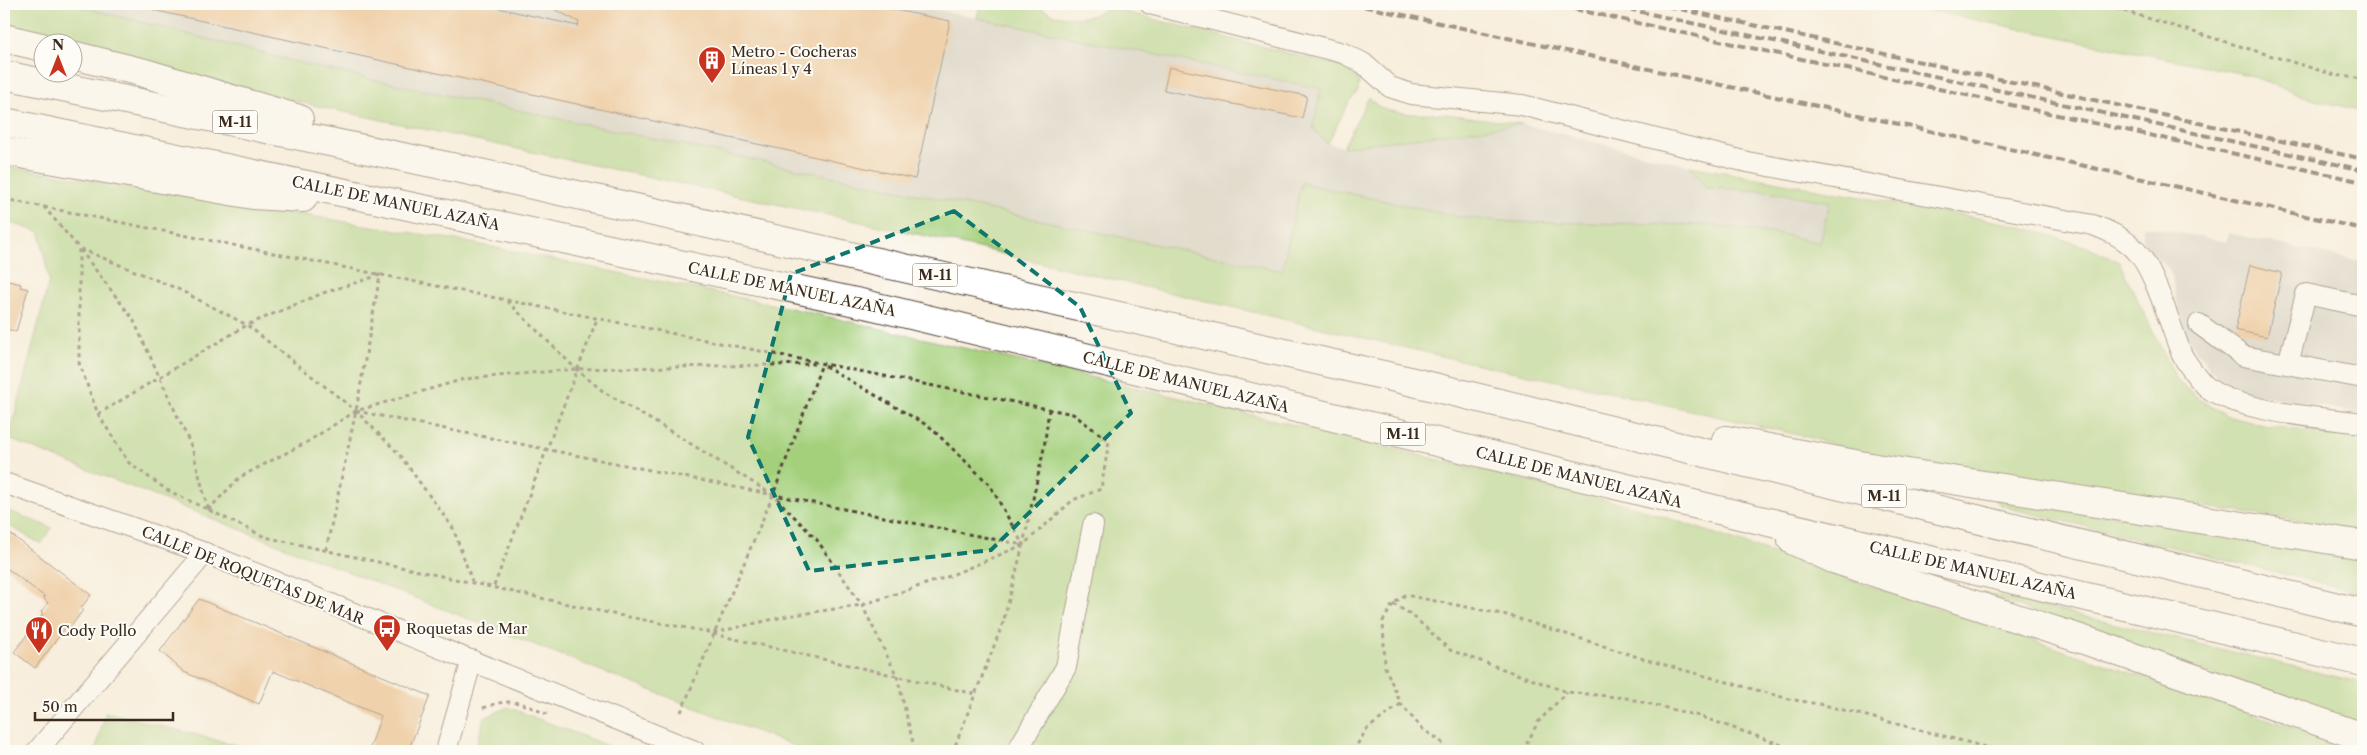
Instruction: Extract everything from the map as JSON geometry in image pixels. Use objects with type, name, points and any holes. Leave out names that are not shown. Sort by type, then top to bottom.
[{"type":"highway","points":[[4,38],[32,45]]},
{"type":"highway","points":[[82,57],[141,72],[466,170]]},
{"type":"highway","name":"M-11","points":[[4,75],[466,170],[1405,380],[2363,613]]},
{"type":"highway","name":"CALLE DE MANUEL AZAÑA","points":[[4,122],[865,304],[1739,515],[2363,662]]},
{"type":"highway","points":[[4,151],[253,195],[394,203]]},
{"type":"highway","points":[[1405,380],[1876,468],[2363,545]]},
{"type":"highway","points":[[1739,515],[1833,558],[2087,641],[2363,737]]},
{"type":"street","points":[[1150,4],[1343,53],[1364,63],[1390,87],[1411,94],[1522,105],[1747,162],[2093,225],[2112,232],[2139,254],[2148,269],[2182,355],[2208,388],[2223,396],[2255,407],[2302,416],[2363,423]]},
{"type":"street","points":[[2288,364],[2306,294],[2363,306]]},
{"type":"street","points":[[2199,324],[2242,356],[2363,378]]},
{"type":"street","name":"CALLE DE ROQUETAS DE MAR","points":[[4,483],[205,553],[695,751]]},
{"type":"street","points":[[1017,751],[1066,667],[1093,525]]},
{"type":"street","points":[[37,751],[205,553]]},
{"type":"street","points":[[446,751],[472,660]]},
{"type":"path","points":[[2101,4],[2335,75],[2363,78]]},
{"type":"path","points":[[4,199],[1073,414],[1109,441],[1101,488],[1073,500],[1023,545],[947,577],[862,605],[787,616],[713,633]]},
{"type":"path","points":[[44,208],[79,248],[133,319],[192,448],[208,510]]},
{"type":"path","points":[[79,248],[178,289],[247,325],[356,411],[399,454],[452,528],[472,581]]},
{"type":"path","points":[[79,248],[79,363],[98,414],[129,463],[167,490],[265,537],[472,581],[614,614],[713,633],[975,694]]},
{"type":"path","points":[[98,414],[160,375],[247,325],[323,293],[380,275]]},
{"type":"path","points":[[326,550],[356,411],[380,275]]},
{"type":"path","points":[[507,301],[576,369],[604,392],[773,495],[817,540],[862,605],[897,676],[915,751]]},
{"type":"path","points":[[494,586],[576,369],[597,319]]},
{"type":"path","points":[[208,510],[240,477],[307,442],[356,411],[464,380],[576,369],[822,364],[930,428],[990,486],[1023,545]]},
{"type":"path","points":[[681,712],[773,495],[822,364]]},
{"type":"path","points":[[953,751],[1003,623],[1023,545],[1044,448],[1049,409]]},
{"type":"path","points":[[356,411],[1023,545]]},
{"type":"path","points":[[1447,751],[1440,740],[1422,729],[1401,704],[1385,667],[1383,622],[1393,604],[1404,595],[1507,615],[1685,670],[1789,699],[1824,706],[2001,751]]},
{"type":"path","points":[[1393,604],[1412,615],[1450,650],[1567,692],[1626,698],[1699,716],[1799,751]]},
{"type":"path","points":[[1523,751],[1538,722],[1567,692]]},
{"type":"path","points":[[483,708],[503,701],[517,702],[553,716]]},
{"type":"path","points":[[1353,751],[1366,729],[1401,704]]},
{"type":"highlighted area","points":[[954,211],[1080,307],[1131,413],[991,550],[809,571],[748,437],[791,274]]},
{"type":"shaded area","points":[[71,4],[910,4],[1322,90],[1325,142],[1343,147],[1522,124],[1690,166],[1706,188],[1768,191],[1830,202],[1820,243],[1780,234],[1709,225],[1513,222],[1459,217],[1301,183],[1283,271],[320,68]]},
{"type":"shaded area","points":[[2143,226],[2226,242],[2228,233],[2363,262],[2363,414],[2250,393],[2217,377],[2185,335],[2170,270],[2143,243]]},
{"type":"green space","points":[[4,4],[70,4],[320,68],[1282,271],[1301,183],[1459,217],[1513,222],[1709,225],[1780,234],[1820,243],[1830,202],[1768,191],[1706,188],[1690,166],[2016,225],[2087,247],[2119,262],[2178,382],[2204,402],[2230,417],[2263,425],[2363,439],[2363,531],[1870,455],[1811,438],[1454,359],[931,237],[330,109],[196,78],[82,43],[82,32],[32,32],[9,27],[4,24]]},
{"type":"green space","points":[[980,4],[1033,4],[1055,15],[1074,18],[1091,16],[1109,8],[1344,67],[1354,73],[1359,81],[1358,91],[1349,102],[1328,143],[1313,128],[1321,89],[977,18]]},
{"type":"green space","points":[[1897,4],[2363,4],[2363,111],[2314,100],[2249,75]]},
{"type":"green space","points":[[1369,97],[1376,105],[1389,111],[1413,114],[1446,114],[1522,124],[1343,147]]},
{"type":"green space","points":[[4,166],[457,240],[786,307],[1211,405],[1635,507],[2363,751],[806,751],[9,439],[49,281],[40,232],[4,221]]},
{"type":"green space","points":[[1989,495],[2363,555],[2363,593],[2013,509],[2001,505]]},
{"type":"green space","points":[[4,509],[52,528],[41,544],[6,524],[4,526]]},
{"type":"green space","points":[[1985,593],[2363,683],[2363,728],[1982,594]]},
{"type":"green space","points":[[508,707],[621,751],[475,751],[484,718]]},
{"type":"green space","points":[[106,712],[260,751],[95,751]]},
{"type":"building","name":"Metro - Cocheras Líneas 1 y 4","points":[[154,4],[480,4],[578,26],[579,22],[544,4],[866,4],[950,21],[915,179],[153,10]]},
{"type":"building","points":[[1169,67],[1307,96],[1302,118],[1164,90]]},
{"type":"building","points":[[2250,265],[2282,273],[2267,337],[2235,330]]},
{"type":"building","points":[[4,280],[21,284],[20,287],[28,289],[16,332],[4,328]]},
{"type":"building","points":[[4,529],[91,595],[70,628],[67,626],[35,668],[14,652],[43,614],[41,612],[48,603],[44,599],[45,597],[4,566]]},
{"type":"building","points":[[199,599],[430,696],[408,751],[369,751],[381,716],[273,671],[259,704],[184,672],[160,651]]},
{"type":"railway","points":[[1353,4],[1908,126],[2363,229]]},
{"type":"railway","points":[[1551,4],[2363,182]]},
{"type":"railway","points":[[1605,4],[2363,170]]},
{"type":"railway","points":[[1657,4],[2363,159]]},
{"type":"place","name":"Metro - Cocheras Líneas 1 y 4","points":[[712,84]]},
{"type":"place","name":"Roquetas de Mar","points":[[387,652]]},
{"type":"place","name":"Cody Pollo","points":[[39,654]]}]
